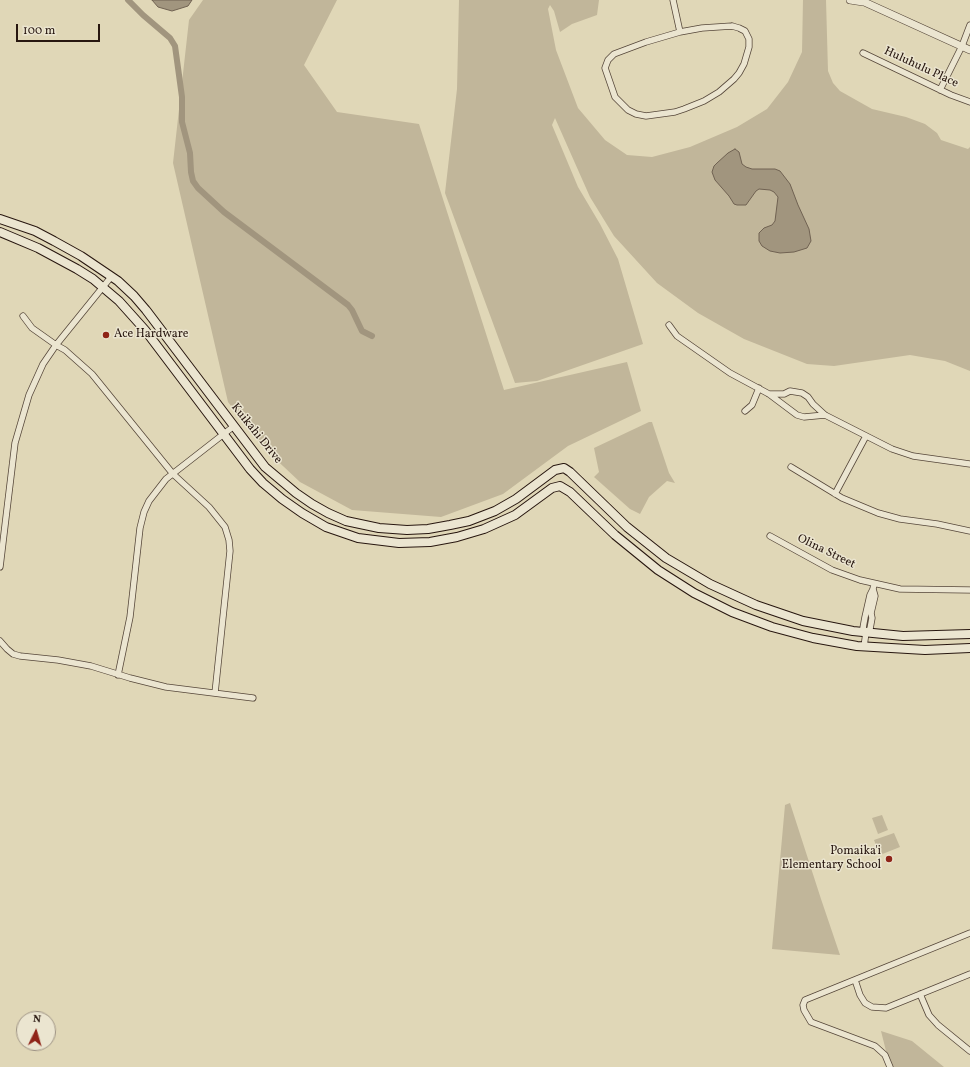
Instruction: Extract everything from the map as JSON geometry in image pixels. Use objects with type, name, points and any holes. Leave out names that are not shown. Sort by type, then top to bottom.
[{"type":"main road","name":"Kuikahi Drive","points":[[0,219],[35,231],[81,256],[111,277],[134,296],[265,467],[312,504],[328,513],[346,520],[379,528],[407,530],[428,529],[469,520],[495,511],[516,499],[555,470],[564,468],[567,469],[627,527],[660,554],[710,584],[756,605],[803,621],[866,632]]},
{"type":"main road","name":"Kuikahi Drive","points":[[0,232],[38,248],[77,269],[119,301],[145,330],[250,469],[267,487],[282,499],[326,527],[364,539],[399,543],[415,543],[457,537],[484,529],[508,518],[528,507],[552,488],[560,486],[570,492],[615,535],[658,570],[694,593],[732,612],[772,627],[813,638],[864,647]]},
{"type":"main road","points":[[866,632],[903,636],[970,634]]},
{"type":"main road","points":[[864,647],[925,650],[970,648]]},
{"type":"street","points":[[673,0],[680,32]]},
{"type":"street","points":[[850,0],[861,1],[970,50]]},
{"type":"street","points":[[940,90],[962,46],[970,25]]},
{"type":"street","points":[[732,26],[745,31],[749,39],[749,47],[746,60],[739,73],[725,88],[719,92],[695,105],[684,109],[675,112],[646,116],[636,114],[628,110],[615,97],[610,85],[605,71],[608,60],[614,54],[646,42],[680,32],[702,28],[732,26]]},
{"type":"street","name":"Huluhulu Place","points":[[863,53],[940,90],[970,102]]},
{"type":"street","points":[[0,567],[15,442],[29,395],[43,364],[56,345],[111,277]]},
{"type":"street","points":[[23,316],[32,328],[56,345],[66,350],[92,374],[173,474],[209,507],[220,520],[229,540],[230,551],[215,693]]},
{"type":"street","points":[[669,325],[677,336],[730,373],[769,394],[797,414],[804,417],[825,416]]},
{"type":"street","points":[[745,411],[752,405],[759,388]]},
{"type":"street","points":[[769,394],[784,394],[790,391],[802,393],[808,396],[813,404],[825,416],[892,449],[913,456],[970,464]]},
{"type":"street","points":[[118,675],[130,617],[141,520],[149,501],[166,479],[234,426]]},
{"type":"street","points":[[835,494],[866,436]]},
{"type":"street","points":[[791,467],[858,506],[894,518],[943,525],[970,531]]},
{"type":"street","name":"Olina Street","points":[[770,536],[832,570],[874,586],[906,589],[970,590]]},
{"type":"street","points":[[864,647],[866,632],[863,628],[870,595],[874,586]]},
{"type":"street","points":[[0,641],[7,649],[20,656],[91,666],[118,675],[166,687],[253,698]]},
{"type":"street","points":[[890,1067],[885,1055],[875,1046],[811,1022],[804,1010],[803,1005],[805,1000],[970,932]]},
{"type":"street","points":[[855,980],[860,995],[865,1003],[872,1007],[886,1008],[970,974]]},
{"type":"street","points":[[920,994],[926,1010],[934,1020],[970,1051]]},
{"type":"shaded area","points":[[152,0],[192,0],[188,6],[172,11],[158,7]]},
{"type":"shaded area","points":[[203,0],[337,0],[304,65],[337,112],[419,124],[504,390],[627,362],[641,411],[568,446],[503,494],[441,517],[352,510],[300,482],[267,451],[228,402],[173,163],[189,20]]},
{"type":"shaded area","points":[[459,0],[599,0],[597,15],[572,24],[560,32],[554,11],[550,5],[548,9],[556,50],[578,108],[605,140],[627,155],[652,157],[690,147],[737,127],[767,109],[788,82],[802,52],[803,0],[826,0],[828,71],[833,83],[840,91],[872,109],[906,117],[925,124],[937,133],[941,140],[968,149],[970,147],[970,371],[945,361],[910,355],[834,366],[807,364],[744,339],[698,313],[657,283],[614,236],[590,197],[555,118],[552,125],[578,187],[600,224],[618,259],[643,344],[537,381],[515,383],[445,193],[457,89]]},
{"type":"shaded area","points":[[735,149],[739,152],[742,164],[746,167],[752,169],[775,169],[780,171],[790,184],[809,229],[811,241],[807,248],[794,252],[780,253],[770,251],[762,246],[759,241],[759,233],[764,228],[772,225],[775,221],[778,197],[770,190],[759,189],[746,205],[734,204],[715,180],[712,172],[717,163]]},
{"type":"shaded area","points":[[649,422],[652,422],[669,473],[675,483],[667,481],[649,497],[640,514],[630,509],[594,477],[599,472],[594,448]]},
{"type":"shaded area","points":[[790,803],[840,955],[772,949],[785,805]]},
{"type":"shaded area","points":[[882,815],[888,830],[878,834],[872,818]]},
{"type":"shaded area","points":[[894,833],[900,847],[880,855],[874,840]]},
{"type":"shaded area","points":[[881,1031],[912,1041],[944,1067],[890,1067]]},
{"type":"waterway","points":[[128,0],[170,38],[175,46],[182,97],[182,122],[190,153],[193,181],[198,188],[224,212],[348,305],[362,331],[372,336]]},
{"type":"place","name":"Ace Hardware","points":[[106,335]]},
{"type":"place","name":"Pomaika'i Elementary School","points":[[889,859]]}]
